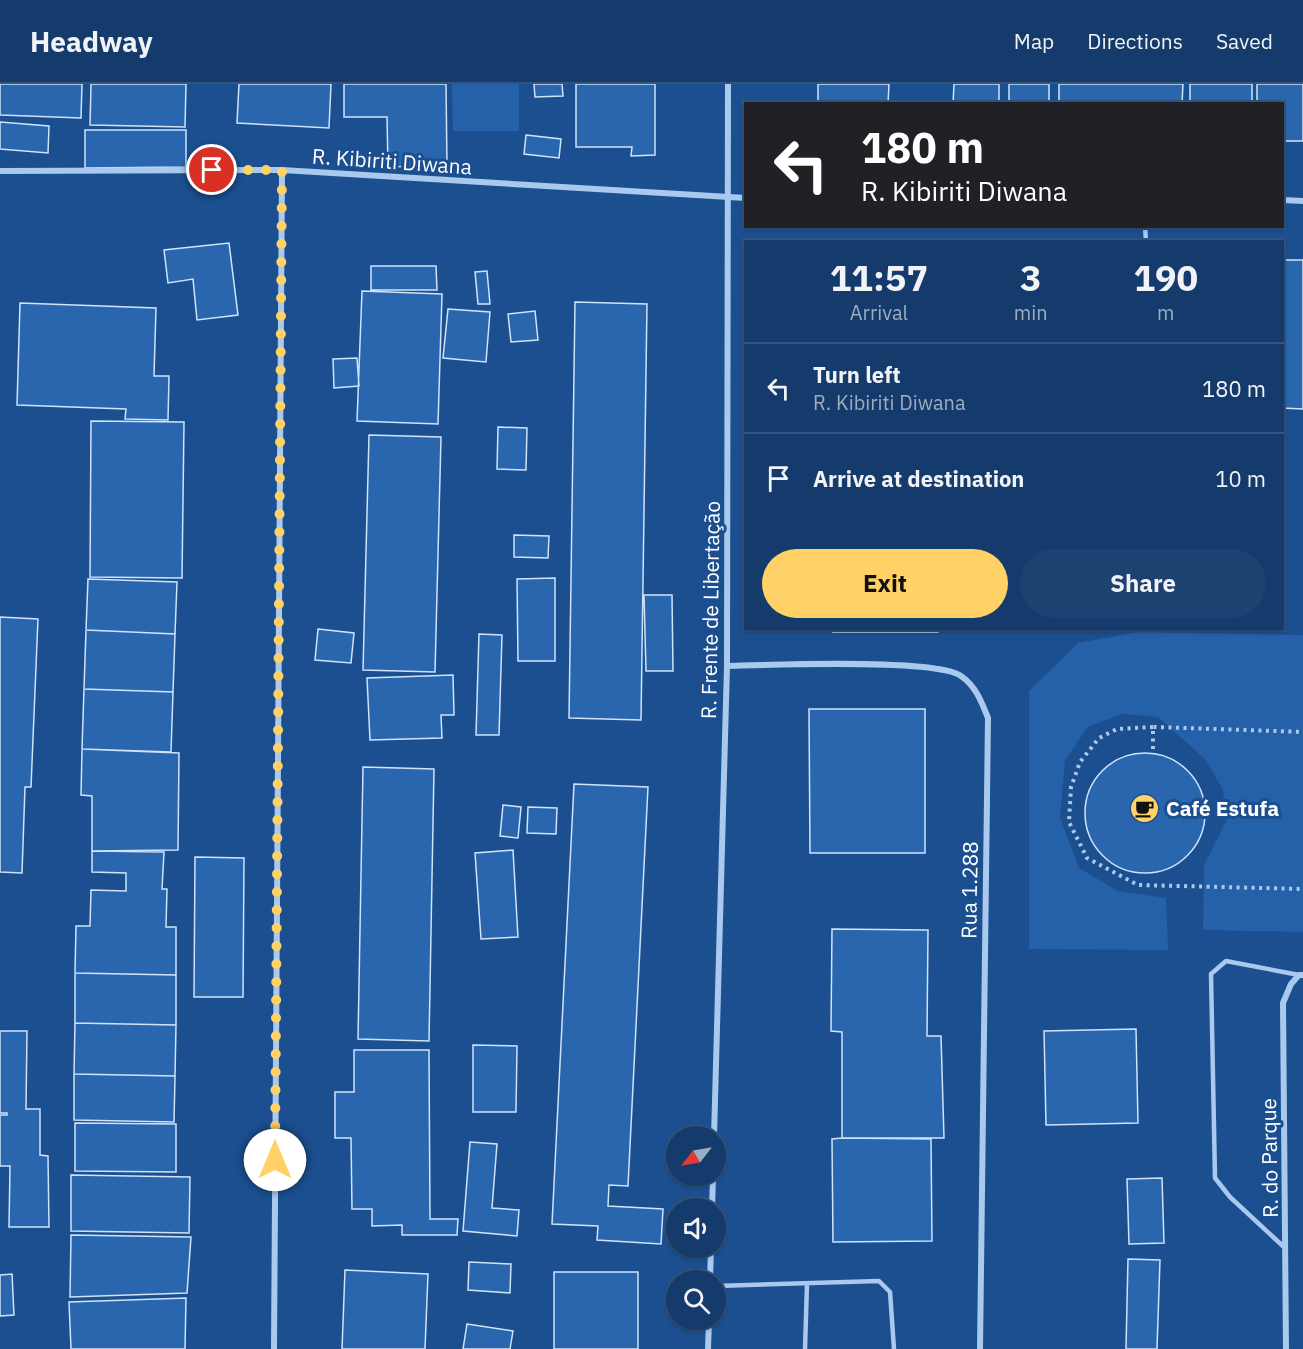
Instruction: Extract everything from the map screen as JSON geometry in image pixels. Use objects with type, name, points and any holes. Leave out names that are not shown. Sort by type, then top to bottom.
[{"type":"street","name":"R. Frente de Libertação","points":[[714,1126],[727,666],[728,84]]},
{"type":"street","name":"R. Kibiriti Diwana","points":[[0,171],[282,170],[744,198]]},
{"type":"street","points":[[274,1349],[282,170]]},
{"type":"street","points":[[1284,200],[1303,201]]},
{"type":"street","name":"Rua 1.288","points":[[727,666],[862,664],[940,669],[961,675],[978,694],[988,718],[980,1349]]},
{"type":"street","name":"R. do Parque","points":[[1286,1349],[1287,1249],[1283,1003],[1291,984],[1301,975]]},
{"type":"street","points":[[708,1349],[709,1330]]},
{"type":"lane","points":[[1287,1249],[1230,1197],[1215,1178],[1211,974],[1226,961],[1301,975]]},
{"type":"lane","points":[[726,1286],[879,1281],[890,1292],[894,1349]]},
{"type":"lane","points":[[805,1349],[807,1284]]},
{"type":"path","points":[[1303,732],[1153,727],[1116,729],[1099,738],[1080,762],[1071,787],[1069,822],[1087,858],[1138,885],[1303,889]]},
{"type":"path","points":[[1153,727],[1153,749]]},
{"type":"shaded area","points":[[452,84],[519,84],[519,131],[453,131]]},
{"type":"shaded area","points":[[1138,632],[1303,635],[1303,932],[1203,930],[1204,865],[1226,821],[1223,790],[1205,759],[1158,717],[1122,714],[1088,727],[1065,760],[1060,818],[1079,868],[1118,891],[1166,898],[1168,950],[1029,949],[1029,691],[1078,643]]},
{"type":"building","points":[[0,84],[82,84],[81,118],[0,115]]},
{"type":"building","points":[[91,84],[186,84],[185,127],[90,125]]},
{"type":"building","points":[[239,84],[331,84],[329,128],[237,123]]},
{"type":"building","points":[[344,84],[446,84],[447,165],[388,167],[387,117],[344,117]]},
{"type":"building","points":[[534,84],[562,84],[563,96],[535,97]]},
{"type":"building","points":[[576,84],[655,84],[655,155],[631,156],[632,147],[576,147]]},
{"type":"building","points":[[818,84],[889,84],[888,102],[818,102]]},
{"type":"building","points":[[954,84],[999,84],[999,102],[953,102]]},
{"type":"building","points":[[1009,84],[1049,84],[1049,102],[1009,102]]},
{"type":"building","points":[[1059,84],[1183,84],[1182,102],[1059,102]]},
{"type":"building","points":[[1190,84],[1252,84],[1252,102],[1190,102]]},
{"type":"building","points":[[1257,84],[1303,84],[1303,141],[1284,141],[1284,102],[1257,102]]},
{"type":"building","points":[[0,122],[49,126],[48,153],[0,149]]},
{"type":"building","points":[[85,130],[186,130],[186,167],[85,168]]},
{"type":"building","points":[[526,135],[561,139],[559,158],[524,154]]},
{"type":"building","points":[[229,243],[238,315],[197,320],[193,279],[168,283],[164,250]]},
{"type":"building","points":[[1284,260],[1303,260],[1303,409],[1284,408]]},
{"type":"building","points":[[371,266],[436,266],[437,290],[371,290]]},
{"type":"building","points":[[487,271],[490,304],[478,304],[475,272]]},
{"type":"building","points":[[362,291],[442,294],[438,424],[357,421]]},
{"type":"building","points":[[575,302],[647,304],[641,720],[569,718]]},
{"type":"building","points":[[20,303],[156,308],[154,376],[169,376],[168,420],[125,419],[126,409],[17,405]]},
{"type":"building","points":[[448,309],[490,312],[486,362],[443,358]]},
{"type":"building","points":[[535,311],[538,340],[511,342],[508,314]]},
{"type":"building","points":[[357,358],[359,386],[334,388],[333,359]]},
{"type":"building","points":[[91,421],[184,422],[182,578],[90,577]]},
{"type":"building","points":[[498,427],[527,428],[526,470],[497,469]]},
{"type":"building","points":[[369,435],[441,437],[435,672],[363,670]]},
{"type":"building","points":[[514,535],[549,536],[548,558],[514,557]]},
{"type":"building","points":[[555,578],[555,661],[518,661],[517,579]]},
{"type":"building","points":[[88,579],[177,582],[175,634],[86,630]]},
{"type":"building","points":[[644,595],[672,595],[673,671],[646,671]]},
{"type":"building","points":[[0,617],[38,619],[31,787],[25,787],[22,873],[0,872]]},
{"type":"building","points":[[318,629],[354,633],[351,663],[315,660]]},
{"type":"building","points":[[86,630],[175,634],[173,692],[84,689]]},
{"type":"building","points":[[833,630],[938,630],[938,632],[833,632]]},
{"type":"building","points":[[479,634],[502,635],[499,735],[476,735]]},
{"type":"building","points":[[453,675],[454,715],[441,715],[442,738],[370,740],[367,678]]},
{"type":"building","points":[[84,689],[173,692],[171,752],[82,749]]},
{"type":"building","points":[[809,709],[925,709],[925,853],[810,853]]},
{"type":"building","points":[[82,749],[179,753],[178,850],[92,851],[92,796],[81,795]]},
{"type":"building","name":"Café Estufa","points":[[1145,753],[1168,758],[1187,771],[1200,790],[1205,813],[1200,836],[1187,855],[1168,868],[1145,873],[1122,868],[1103,855],[1090,836],[1085,813],[1090,790],[1103,771],[1122,758]]},
{"type":"building","points":[[363,767],[434,769],[429,1041],[358,1039]]},
{"type":"building","points":[[574,784],[648,787],[628,1186],[609,1185],[608,1206],[663,1209],[661,1244],[597,1240],[598,1226],[552,1224]]},
{"type":"building","points":[[503,805],[521,807],[518,838],[500,836]]},
{"type":"building","points":[[528,807],[557,808],[556,834],[527,833]]},
{"type":"building","points":[[513,850],[518,937],[481,939],[475,853]]},
{"type":"building","points":[[92,851],[164,852],[162,889],[167,889],[166,927],[176,927],[176,975],[75,973],[76,926],[90,926],[91,890],[126,891],[126,873],[92,872]]},
{"type":"building","points":[[195,857],[244,858],[243,997],[194,997]]},
{"type":"building","points":[[832,929],[928,930],[927,1036],[941,1036],[944,1138],[842,1138],[842,1032],[831,1031]]},
{"type":"building","points":[[75,973],[176,975],[176,1025],[75,1023]]},
{"type":"building","points":[[75,1023],[176,1025],[175,1076],[74,1074]]},
{"type":"building","points":[[1136,1029],[1138,1123],[1046,1125],[1044,1031]]},
{"type":"building","points":[[0,1031],[27,1031],[26,1109],[40,1109],[40,1155],[48,1156],[49,1227],[9,1227],[10,1166],[0,1166],[0,1115],[7,1115],[7,1113],[0,1113]]},
{"type":"building","points":[[473,1045],[517,1046],[516,1112],[473,1112]]},
{"type":"building","points":[[354,1050],[429,1050],[430,1219],[458,1219],[457,1235],[402,1235],[402,1225],[372,1226],[372,1209],[352,1209],[351,1138],[335,1138],[335,1092],[354,1092]]},
{"type":"building","points":[[74,1074],[175,1076],[174,1122],[74,1120]]},
{"type":"building","points":[[75,1123],[176,1124],[176,1172],[75,1171]]},
{"type":"building","points":[[832,1139],[931,1139],[932,1241],[833,1242]]},
{"type":"building","points":[[470,1142],[497,1144],[492,1208],[519,1210],[517,1236],[463,1231]]},
{"type":"building","points":[[71,1175],[190,1177],[189,1233],[71,1231]]},
{"type":"building","points":[[1162,1178],[1164,1243],[1129,1244],[1127,1179]]},
{"type":"building","points":[[71,1235],[191,1237],[187,1293],[70,1297]]},
{"type":"building","points":[[1128,1259],[1160,1260],[1157,1349],[1126,1349]]},
{"type":"building","points":[[469,1262],[511,1264],[510,1293],[468,1290]]},
{"type":"building","points":[[345,1270],[428,1274],[425,1349],[342,1349]]},
{"type":"building","points":[[554,1272],[638,1272],[638,1349],[554,1349]]},
{"type":"building","points":[[12,1274],[14,1315],[0,1316],[0,1275]]},
{"type":"building","points":[[186,1298],[185,1349],[71,1349],[69,1302]]},
{"type":"building","points":[[467,1324],[513,1331],[510,1349],[463,1349]]},
{"type":"place","name":"Café Estufa","points":[[1145,808]]},
{"type":"route","points":[[212,170],[282,170],[275,1160]]}]
